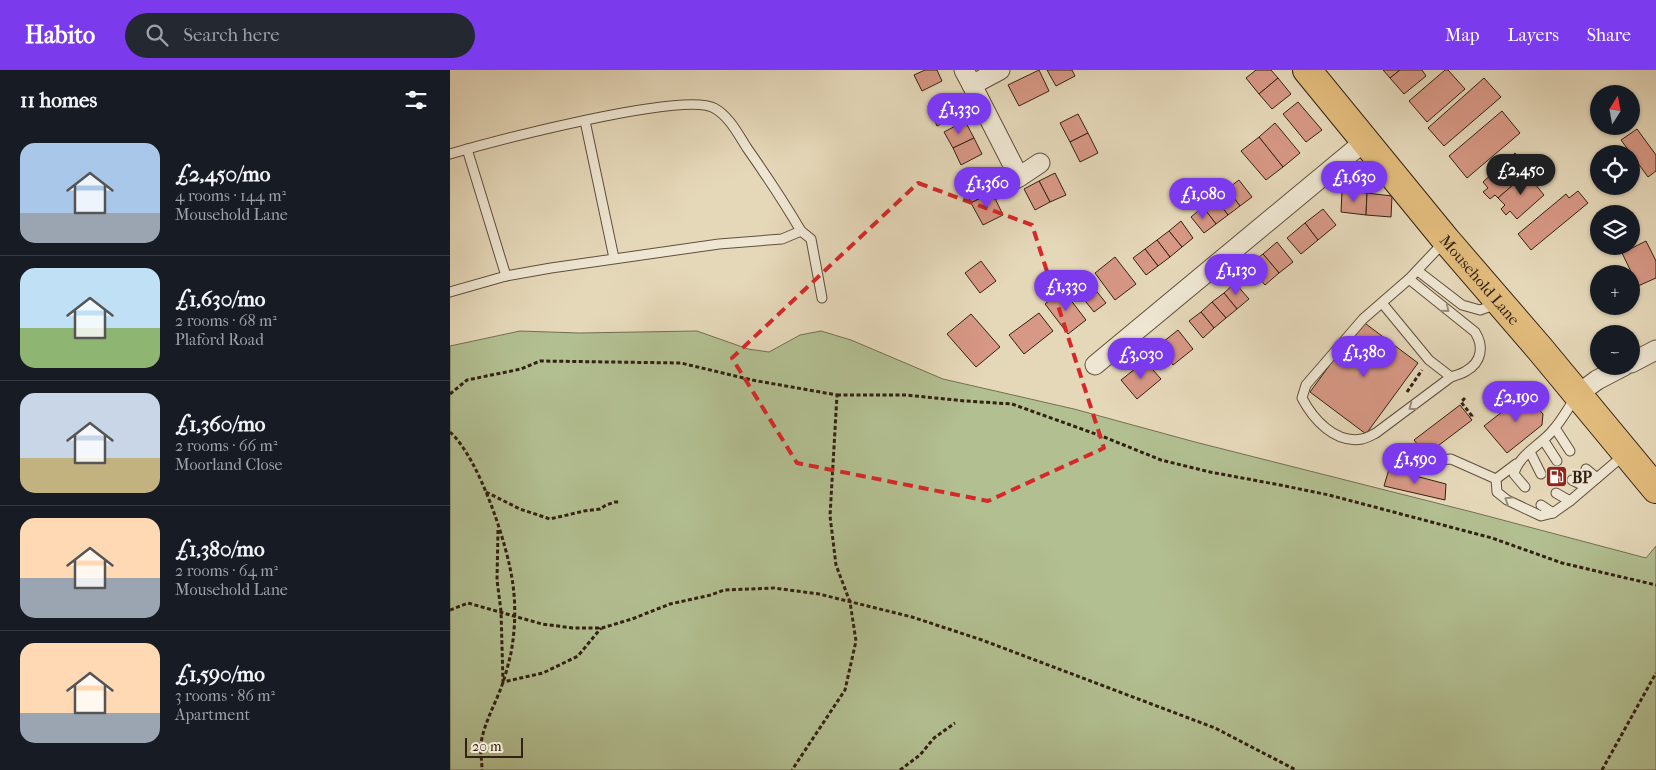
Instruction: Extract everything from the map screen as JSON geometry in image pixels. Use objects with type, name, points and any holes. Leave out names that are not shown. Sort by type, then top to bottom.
[{"type":"highway","name":"Mousehold Lane","points":[[1307,70],[1446,240],[1656,489]]},
{"type":"street","points":[[1000,70],[968,78],[1019,177]]},
{"type":"street","points":[[1095,365],[1365,141]]},
{"type":"street","points":[[996,189],[1040,163]]},
{"type":"street","points":[[1640,358],[1656,350]]},
{"type":"street","points":[[1577,394],[1607,375]]},
{"type":"lane","points":[[450,154],[526,133],[641,109],[692,103],[713,107],[727,118],[782,198],[800,231],[811,238],[822,298]]},
{"type":"lane","points":[[584,121],[614,258]]},
{"type":"lane","points":[[467,149],[506,276]]},
{"type":"lane","points":[[450,292],[506,276],[614,258],[719,244],[782,239],[800,231]]},
{"type":"lane","points":[[1409,279],[1474,332],[1480,341],[1481,349],[1477,362],[1466,372],[1451,377],[1376,433],[1363,439],[1349,439],[1332,432],[1317,421],[1302,398],[1306,385],[1363,319],[1418,271],[1446,240]]},
{"type":"lane","points":[[1418,271],[1453,299],[1472,308],[1480,310],[1500,303]]},
{"type":"lane","points":[[1382,303],[1430,360],[1451,377]]},
{"type":"lane","points":[[1496,479],[1544,441],[1555,428],[1577,394]]},
{"type":"lane","points":[[1555,428],[1570,450]]},
{"type":"lane","points":[[1544,441],[1556,461]]},
{"type":"lane","points":[[1530,452],[1541,474]]},
{"type":"lane","points":[[1496,479],[1497,492],[1507,500],[1540,516],[1552,513],[1570,501],[1626,453]]},
{"type":"lane","points":[[1405,454],[1427,461],[1450,459],[1496,479]]},
{"type":"lane","points":[[1516,464],[1514,474],[1525,487]]},
{"type":"lane","points":[[1586,469],[1596,478]]},
{"type":"lane","points":[[1572,480],[1586,486]]},
{"type":"lane","points":[[1556,493],[1570,501]]},
{"type":"lane","points":[[1541,505],[1552,513]]},
{"type":"path","points":[[1402,399],[1430,360]]},
{"type":"path","points":[[450,394],[467,380],[521,369],[540,361],[681,363],[752,380],[837,395],[906,395],[1012,404],[1161,460],[1210,472],[1280,484],[1329,495],[1492,538],[1562,563],[1656,585]]},
{"type":"path","points":[[792,770],[845,690],[856,641],[850,602],[836,565],[830,516],[837,395]]},
{"type":"path","points":[[1465,398],[1460,402],[1472,416],[1470,418]]},
{"type":"path","points":[[450,432],[460,441],[480,476],[503,539],[513,584],[516,616],[511,653],[503,682],[488,717],[483,735],[481,744],[482,770]]},
{"type":"path","points":[[485,492],[520,510],[550,519],[600,509],[614,502],[619,502]]},
{"type":"path","points":[[498,525],[497,580],[501,611],[503,682]]},
{"type":"path","points":[[450,610],[468,603],[542,624],[573,628],[602,628],[670,604],[711,595],[724,590],[774,588],[819,594],[912,617],[982,640],[1215,728],[1296,770]]},
{"type":"path","points":[[503,682],[543,673],[578,656],[602,628]]},
{"type":"path","points":[[1602,770],[1656,673]]},
{"type":"path","points":[[900,770],[920,755],[934,738],[955,723]]},
{"type":"highlighted area","points":[[918,183],[1032,225],[1104,448],[988,501],[797,463],[732,358]]},
{"type":"green space","points":[[520,331],[579,333],[697,331],[748,349],[769,352],[800,335],[821,331],[851,340],[943,379],[1074,409],[1646,558],[1656,546],[1656,770],[450,770],[450,346]]},
{"type":"building","points":[[925,70],[937,70],[942,81],[922,91],[914,75]]},
{"type":"building","points":[[1039,70],[1049,91],[1019,106],[1008,85]]},
{"type":"building","points":[[1047,70],[1072,70],[1075,76],[1056,86]]},
{"type":"building","points":[[1256,70],[1271,70],[1278,78],[1259,94],[1246,78]]},
{"type":"building","points":[[1383,70],[1400,70],[1390,78]]},
{"type":"building","points":[[1400,70],[1422,70],[1426,76],[1404,94],[1390,78]]},
{"type":"building","points":[[1445,70],[1448,70],[1465,89],[1427,122],[1409,101]]},
{"type":"building","points":[[1278,78],[1291,94],[1272,109],[1259,94]]},
{"type":"building","points":[[1484,78],[1501,97],[1444,146],[1428,128]]},
{"type":"building","points":[[951,94],[961,114],[937,126],[928,106]]},
{"type":"building","points":[[1298,102],[1322,130],[1306,142],[1283,114]]},
{"type":"building","points":[[1502,111],[1520,133],[1467,178],[1449,156]]},
{"type":"building","points":[[1078,114],[1088,133],[1070,142],[1060,123]]},
{"type":"building","points":[[965,121],[974,138],[953,148],[944,132]]},
{"type":"building","points":[[1275,123],[1300,153],[1283,167],[1259,137]]},
{"type":"building","points":[[1088,133],[1098,153],[1080,162],[1070,142]]},
{"type":"building","points":[[1640,133],[1656,155],[1656,171],[1648,177],[1640,166],[1640,145],[1625,145],[1621,140],[1628,135],[1640,135]]},
{"type":"building","points":[[1259,137],[1283,167],[1266,180],[1241,151]]},
{"type":"building","points":[[974,138],[982,154],[961,165],[953,148]]},
{"type":"building","points":[[1515,153],[1530,170],[1498,198],[1495,195],[1490,199],[1483,192],[1488,188],[1483,182]]},
{"type":"building","points":[[980,169],[992,192],[971,203],[960,180]]},
{"type":"building","points":[[1530,170],[1539,180],[1535,184],[1544,195],[1517,219],[1510,211],[1506,215],[1501,209],[1505,205],[1498,198]]},
{"type":"building","points":[[1055,173],[1066,195],[1050,202],[1039,181]]},
{"type":"building","points":[[1239,180],[1252,197],[1240,206],[1227,189]]},
{"type":"building","points":[[1039,181],[1050,202],[1035,210],[1024,189]]},
{"type":"building","points":[[1227,189],[1240,206],[1228,215],[1215,198]]},
{"type":"building","points":[[1342,191],[1367,193],[1366,215],[1341,212]]},
{"type":"building","points":[[1578,191],[1588,203],[1531,250],[1518,234],[1566,194],[1569,198]]},
{"type":"building","points":[[992,192],[1003,215],[983,225],[971,203]]},
{"type":"building","points":[[1367,193],[1392,196],[1391,217],[1366,215]]},
{"type":"building","points":[[1215,198],[1228,215],[1216,224],[1203,207]]},
{"type":"building","points":[[1203,207],[1216,224],[1204,233],[1191,217]]},
{"type":"building","points":[[1323,209],[1336,225],[1318,240],[1305,223]]},
{"type":"building","points":[[1181,221],[1193,238],[1182,247],[1169,231]]},
{"type":"building","points":[[1305,223],[1318,240],[1301,254],[1287,238]]},
{"type":"building","points":[[1169,231],[1182,247],[1170,257],[1157,240]]},
{"type":"building","points":[[1157,240],[1170,257],[1158,266],[1145,249]]},
{"type":"building","points":[[1646,241],[1656,261],[1656,278],[1640,285],[1640,265],[1628,265],[1623,255],[1640,255],[1640,244]]},
{"type":"building","points":[[1277,242],[1293,262],[1279,273],[1263,254]]},
{"type":"building","points":[[1145,249],[1158,266],[1146,275],[1133,258]]},
{"type":"building","points":[[1263,254],[1279,273],[1265,285],[1248,265]]},
{"type":"building","points":[[1115,257],[1136,284],[1115,300],[1095,273]]},
{"type":"building","points":[[981,261],[996,281],[980,293],[965,273]]},
{"type":"building","points":[[1086,278],[1106,303],[1094,312],[1074,287]]},
{"type":"building","points":[[1235,283],[1249,299],[1237,309],[1224,293]]},
{"type":"building","points":[[1063,290],[1086,320],[1068,334],[1045,304]]},
{"type":"building","points":[[1224,293],[1237,309],[1226,318],[1212,302]]},
{"type":"building","points":[[1212,302],[1226,318],[1214,328],[1201,312]]},
{"type":"building","points":[[1201,312],[1214,328],[1203,338],[1189,321]]},
{"type":"building","points":[[1039,313],[1053,331],[1024,354],[1009,335]]},
{"type":"building","points":[[971,314],[1000,347],[976,367],[947,334]]},
{"type":"building","points":[[1362,321],[1418,363],[1366,434],[1310,392]]},
{"type":"building","points":[[1178,330],[1193,349],[1173,365],[1158,346]]},
{"type":"building","points":[[1145,361],[1161,379],[1137,399],[1121,380]]},
{"type":"building","points":[[1525,394],[1543,414],[1542,425],[1507,453],[1484,426]]},
{"type":"building","points":[[1460,405],[1472,420],[1426,455],[1414,440]]},
{"type":"building","points":[[1389,469],[1446,484],[1445,500],[1384,486]]},
{"type":"place","name":"BP","points":[[1556,477]]}]
